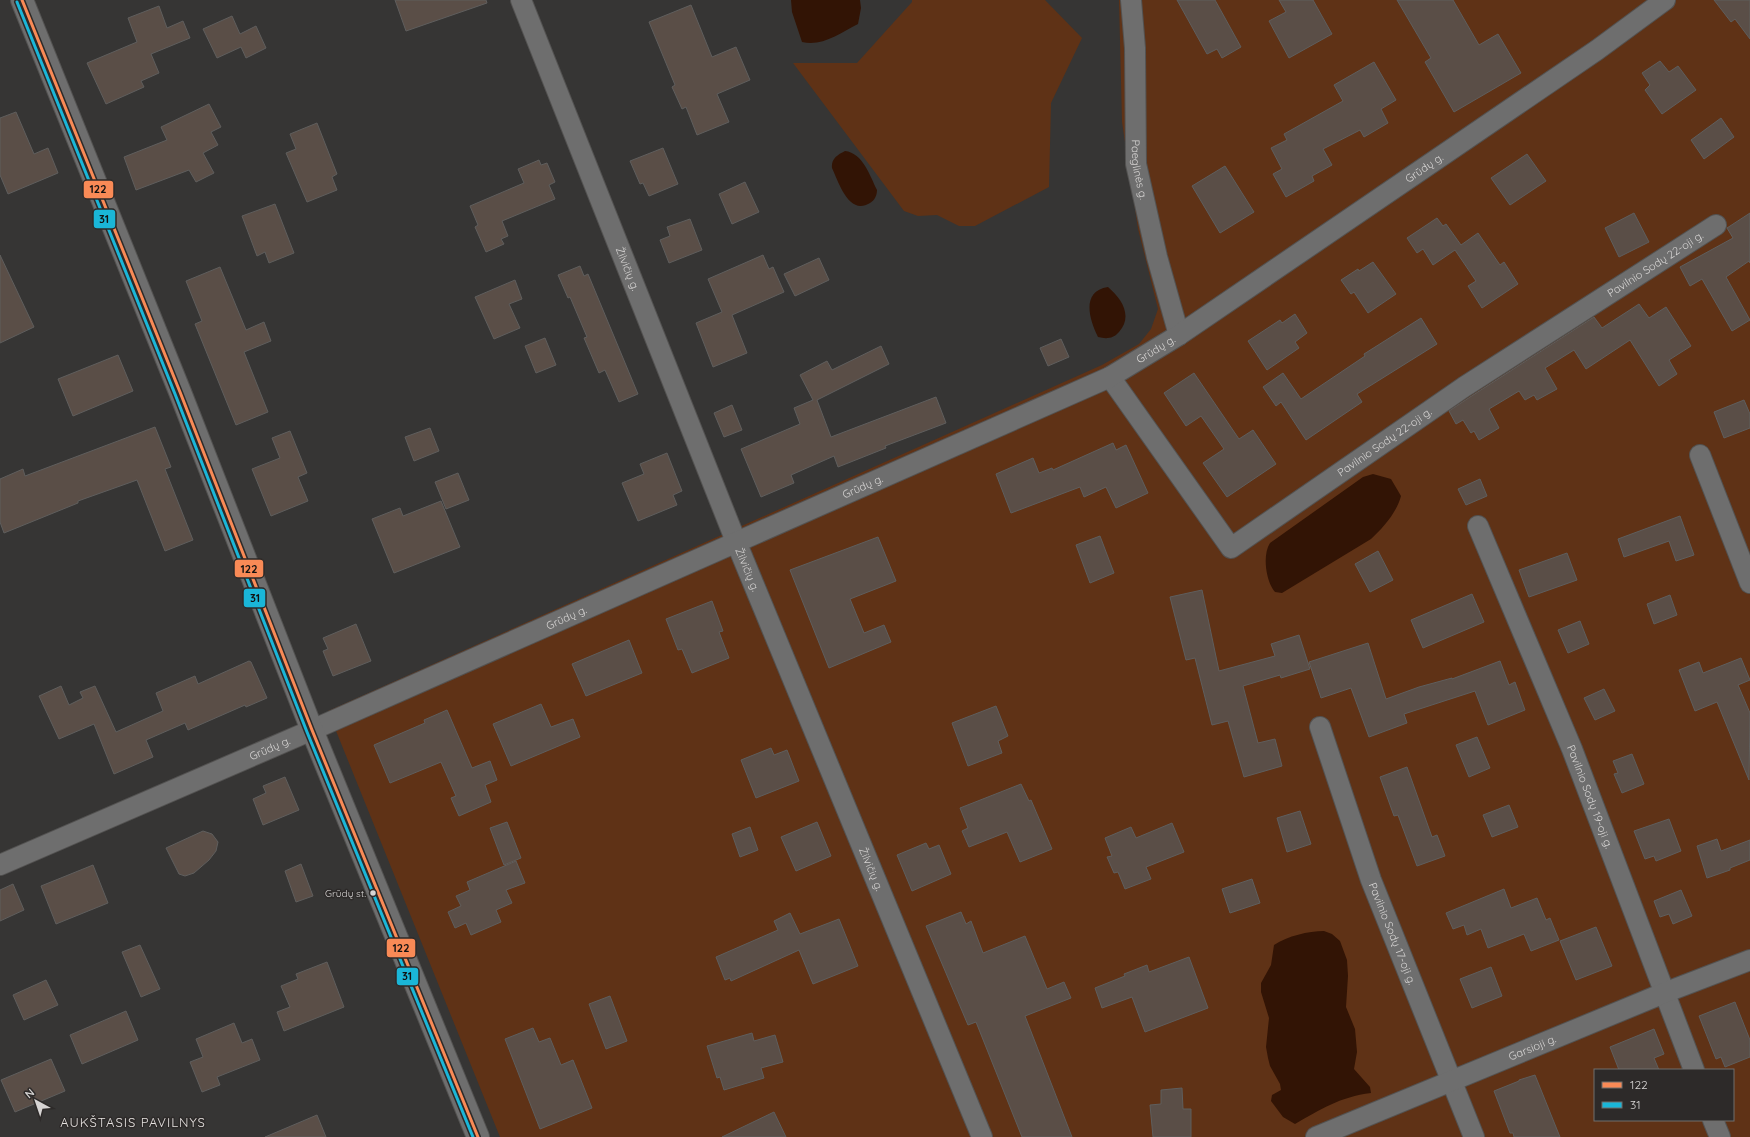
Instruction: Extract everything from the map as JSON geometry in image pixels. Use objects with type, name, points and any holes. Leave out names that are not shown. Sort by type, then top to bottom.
[{"type":"street","points":[[22,0],[180,392],[312,730],[478,1137]]},
{"type":"street","name":"Žilvičių g.","points":[[521,0],[737,544],[982,1137]]},
{"type":"street","name":"Paeglinės g.","points":[[1131,0],[1135,48],[1136,164],[1157,257],[1178,335]]},
{"type":"street","name":"Grūdų g.","points":[[0,864],[312,730],[737,544],[1110,377],[1178,335],[1597,50],[1665,0]]},
{"type":"street","name":"Pavilnio Sodų 22-oji g.","points":[[1110,377],[1231,548],[1464,387],[1716,225]]},
{"type":"street","points":[[1700,455],[1750,583]]},
{"type":"street","name":"Pavilnio Sodų 19-oji g.","points":[[1478,526],[1572,749],[1694,1069]]},
{"type":"street","name":"Pavilnio Sodų 17-oji g.","points":[[1320,727],[1371,880],[1474,1137]]},
{"type":"street","name":"Garsioji g.","points":[[1316,1137],[1664,993],[1750,960]]},
{"type":"street","points":[[1713,1121],[1720,1137]]},
{"type":"shaded area","points":[[791,0],[860,0],[861,8],[858,24],[824,41],[817,43],[802,42],[792,12]]},
{"type":"shaded area","points":[[912,0],[1045,0],[1082,38],[1051,103],[1049,187],[975,226],[959,226],[937,215],[918,216],[904,211],[793,63],[857,63],[912,2]]},
{"type":"shaded area","points":[[1119,0],[1750,0],[1750,1137],[500,1137],[328,711],[1102,365],[1139,344],[1151,329],[1158,309],[1138,229],[1122,122]]},
{"type":"shaded area","points":[[845,151],[857,156],[865,166],[877,190],[874,199],[870,203],[863,206],[856,205],[846,196],[832,168],[832,162],[837,156]]},
{"type":"shaded area","points":[[1108,287],[1121,302],[1124,308],[1125,320],[1123,326],[1117,334],[1109,338],[1104,338],[1098,337],[1092,322],[1090,307],[1094,294],[1099,290]]},
{"type":"shaded area","points":[[1373,474],[1391,479],[1401,496],[1393,514],[1385,525],[1371,539],[1282,593],[1275,592],[1269,582],[1266,568],[1266,554],[1270,543],[1363,477]]},
{"type":"shaded area","points":[[1324,931],[1332,934],[1340,941],[1347,960],[1348,976],[1346,1007],[1355,1029],[1357,1052],[1354,1069],[1370,1087],[1371,1093],[1350,1097],[1340,1101],[1295,1124],[1283,1117],[1271,1101],[1272,1095],[1281,1090],[1280,1084],[1270,1066],[1268,1058],[1266,1047],[1269,1018],[1261,992],[1261,983],[1271,965],[1274,945],[1285,939],[1298,935]]},
{"type":"building","points":[[395,0],[486,0],[487,3],[406,31]]},
{"type":"building","points":[[1177,0],[1215,0],[1241,47],[1222,58],[1217,49],[1207,54]]},
{"type":"building","points":[[1279,0],[1313,0],[1332,34],[1289,58],[1269,21],[1286,12]]},
{"type":"building","points":[[1397,0],[1453,0],[1479,45],[1498,34],[1521,73],[1454,112],[1425,62],[1431,58]]},
{"type":"building","points":[[1714,0],[1750,0],[1750,39],[1735,19],[1731,22]]},
{"type":"building","points":[[691,5],[712,57],[736,47],[750,80],[717,94],[729,122],[697,135],[686,107],[682,109],[672,87],[675,85],[649,22]]},
{"type":"building","points":[[159,6],[167,28],[183,21],[190,38],[151,54],[159,73],[141,81],[144,87],[106,104],[87,63],[137,42],[128,18]]},
{"type":"building","points":[[232,16],[240,34],[256,26],[266,48],[246,58],[241,47],[217,58],[203,29]]},
{"type":"building","points":[[1660,61],[1669,72],[1678,66],[1696,90],[1662,114],[1645,90],[1650,85],[1642,73]]},
{"type":"building","points":[[1374,62],[1396,100],[1381,109],[1388,123],[1364,137],[1360,130],[1323,149],[1332,165],[1312,176],[1314,181],[1286,197],[1273,174],[1282,169],[1271,148],[1287,140],[1284,134],[1343,101],[1334,85]]},
{"type":"building","points":[[209,104],[221,127],[211,132],[218,145],[203,153],[214,173],[196,182],[189,170],[136,190],[124,157],[167,140],[161,127]]},
{"type":"building","points":[[16,112],[34,154],[48,148],[58,173],[8,194],[0,175],[0,118]]},
{"type":"building","points":[[1721,118],[1734,137],[1704,159],[1691,140]]},
{"type":"building","points":[[317,123],[337,174],[332,177],[337,190],[307,202],[286,153],[296,149],[290,134]]},
{"type":"building","points":[[663,148],[678,184],[649,196],[643,183],[640,184],[630,161]]},
{"type":"building","points":[[1527,154],[1546,181],[1510,205],[1491,178]]},
{"type":"building","points":[[539,160],[541,165],[547,163],[555,182],[549,185],[555,199],[502,221],[508,236],[501,239],[504,244],[486,252],[475,227],[478,225],[470,206],[524,183],[518,169]]},
{"type":"building","points":[[1225,166],[1254,212],[1220,233],[1192,186]]},
{"type":"building","points":[[745,182],[759,212],[732,224],[719,194]]},
{"type":"building","points":[[275,204],[294,253],[269,263],[265,252],[257,256],[242,216]]},
{"type":"building","points":[[1634,213],[1649,242],[1619,257],[1605,228]]},
{"type":"building","points":[[1750,213],[1750,263],[1749,261],[1726,277],[1750,320],[1732,331],[1702,279],[1690,286],[1680,267],[1733,238],[1727,228]]},
{"type":"building","points":[[1437,218],[1443,226],[1446,224],[1461,245],[1478,233],[1500,265],[1504,262],[1518,284],[1482,308],[1468,286],[1476,281],[1455,250],[1433,265],[1423,249],[1417,253],[1407,238]]},
{"type":"building","points":[[690,219],[702,250],[669,263],[660,240],[670,236],[667,227]]},
{"type":"building","points":[[0,255],[34,327],[0,343]]},
{"type":"building","points":[[763,255],[769,269],[773,267],[784,292],[732,315],[747,353],[713,367],[696,323],[722,312],[708,279]]},
{"type":"building","points":[[819,258],[829,280],[795,296],[784,274]]},
{"type":"building","points":[[1373,262],[1396,294],[1368,313],[1354,292],[1351,294],[1341,280],[1358,269],[1359,271]]},
{"type":"building","points":[[580,266],[584,276],[588,274],[638,394],[619,402],[605,370],[599,373],[584,338],[587,337],[570,297],[568,298],[558,275]]},
{"type":"building","points":[[220,267],[246,330],[264,322],[271,341],[244,352],[268,412],[236,425],[195,324],[202,321],[186,281]]},
{"type":"building","points":[[515,280],[522,299],[509,304],[520,328],[494,339],[475,297]]},
{"type":"building","points":[[1639,304],[1649,318],[1666,307],[1691,346],[1669,360],[1677,374],[1659,386],[1630,340],[1586,369],[1574,350],[1545,368],[1557,389],[1537,400],[1534,395],[1525,400],[1519,391],[1489,409],[1499,428],[1479,440],[1474,431],[1471,433],[1463,420],[1456,424],[1449,411],[1470,397],[1594,317],[1602,328]]},
{"type":"building","points":[[1295,314],[1307,333],[1295,342],[1299,348],[1267,370],[1248,341],[1280,320],[1282,323]]},
{"type":"building","points":[[1421,318],[1437,344],[1357,394],[1362,402],[1306,440],[1281,402],[1276,406],[1263,387],[1283,373],[1301,399],[1365,356],[1364,354]]},
{"type":"building","points":[[545,338],[556,365],[536,373],[525,346]]},
{"type":"building","points":[[1061,339],[1069,357],[1048,366],[1040,348]]},
{"type":"building","points":[[881,346],[889,364],[817,400],[831,437],[936,397],[946,423],[885,446],[886,448],[838,467],[834,456],[791,475],[794,483],[761,497],[741,449],[800,424],[794,408],[813,400],[800,375],[827,361],[832,370]]},
{"type":"building","points":[[118,355],[133,391],[73,416],[58,379]]},
{"type":"building","points":[[1194,373],[1239,439],[1253,430],[1276,464],[1227,497],[1203,463],[1224,449],[1201,416],[1186,426],[1164,393]]},
{"type":"building","points":[[1744,400],[1750,414],[1750,428],[1724,438],[1714,412]]},
{"type":"building","points":[[732,405],[742,430],[724,437],[714,413]]},
{"type":"building","points":[[155,427],[171,467],[165,469],[193,540],[165,551],[137,480],[78,501],[78,503],[4,533],[0,522],[0,479],[23,469],[25,476]]},
{"type":"building","points":[[430,428],[439,451],[414,461],[405,437]]},
{"type":"building","points":[[290,431],[307,473],[298,477],[308,501],[271,516],[252,469],[280,458],[272,438]]},
{"type":"building","points":[[1113,443],[1116,450],[1126,445],[1148,493],[1116,508],[1106,487],[1084,497],[1080,487],[1011,513],[996,474],[1033,458],[1039,473],[1052,468],[1053,470]]},
{"type":"building","points":[[667,453],[682,491],[673,495],[677,505],[638,521],[622,483],[644,474],[640,464]]},
{"type":"building","points":[[458,473],[469,500],[446,509],[435,482]]},
{"type":"building","points":[[1480,479],[1487,496],[1466,505],[1458,489]]},
{"type":"building","points":[[441,501],[460,547],[394,573],[372,519],[400,508],[403,516]]},
{"type":"building","points":[[1680,516],[1694,555],[1676,561],[1669,541],[1624,557],[1618,539]]},
{"type":"building","points":[[1100,536],[1114,573],[1090,583],[1076,545]]},
{"type":"building","points":[[878,537],[896,581],[850,599],[864,633],[884,625],[891,642],[829,668],[790,570]]},
{"type":"building","points":[[1378,551],[1393,580],[1370,592],[1355,564]]},
{"type":"building","points":[[1567,553],[1577,580],[1529,597],[1519,570]]},
{"type":"building","points":[[1202,590],[1219,671],[1275,656],[1271,644],[1299,635],[1310,669],[1281,678],[1280,675],[1243,686],[1258,743],[1275,739],[1282,766],[1244,777],[1228,721],[1212,725],[1195,658],[1186,660],[1170,597]]},
{"type":"building","points":[[1472,594],[1484,622],[1423,648],[1411,620]]},
{"type":"building","points":[[1670,595],[1677,615],[1654,624],[1647,604]]},
{"type":"building","points":[[712,601],[723,631],[719,632],[729,658],[692,673],[682,649],[678,650],[666,619]]},
{"type":"building","points":[[1580,621],[1589,644],[1568,653],[1558,630]]},
{"type":"building","points":[[356,624],[371,661],[333,676],[323,651],[328,649],[323,638]]},
{"type":"building","points":[[629,640],[642,673],[586,696],[572,664]]},
{"type":"building","points":[[1368,643],[1386,699],[1419,687],[1452,679],[1500,661],[1509,685],[1515,682],[1525,710],[1488,725],[1475,691],[1404,714],[1407,723],[1369,737],[1351,688],[1321,698],[1309,662]]},
{"type":"building","points":[[1741,658],[1750,680],[1738,685],[1750,713],[1749,780],[1717,702],[1695,711],[1679,670],[1699,662],[1703,673]]},
{"type":"building","points":[[249,661],[251,662],[267,698],[246,707],[245,705],[188,730],[185,723],[146,740],[153,757],[114,774],[94,724],[59,739],[39,696],[61,686],[69,705],[83,698],[80,692],[95,686],[116,732],[163,711],[156,693],[195,676],[198,684]]},
{"type":"building","points":[[1604,689],[1615,711],[1595,720],[1584,698]]},
{"type":"building","points":[[541,704],[551,727],[573,719],[580,737],[511,766],[493,724]]},
{"type":"building","points":[[996,706],[1008,736],[998,741],[1002,753],[968,766],[952,723]]},
{"type":"building","points":[[447,710],[472,768],[490,761],[497,780],[485,785],[491,802],[459,816],[451,798],[456,796],[441,762],[390,783],[374,745],[425,723],[424,720]]},
{"type":"building","points":[[1477,737],[1490,768],[1469,777],[1456,745]]},
{"type":"building","points":[[771,748],[774,755],[787,750],[799,781],[756,798],[741,760]]},
{"type":"building","points":[[1632,754],[1644,784],[1622,793],[1614,774],[1618,773],[1613,761]]},
{"type":"building","points":[[1407,767],[1432,837],[1437,835],[1445,856],[1417,866],[1398,815],[1394,816],[1380,777]]},
{"type":"building","points":[[285,777],[299,810],[263,825],[253,799],[266,793],[263,786]]},
{"type":"building","points":[[1021,784],[1029,801],[1031,800],[1052,849],[1020,862],[1007,832],[969,847],[962,831],[968,828],[960,808]]},
{"type":"building","points":[[1509,805],[1518,827],[1492,837],[1483,815]]},
{"type":"building","points":[[1300,811],[1311,844],[1287,852],[1277,818]]},
{"type":"building","points":[[1669,819],[1681,851],[1656,861],[1654,856],[1645,859],[1634,831]]},
{"type":"building","points":[[507,822],[521,858],[504,865],[490,828]]},
{"type":"building","points":[[817,822],[831,856],[796,871],[781,837]]},
{"type":"building","points":[[1172,823],[1184,852],[1146,867],[1151,879],[1125,889],[1118,872],[1114,873],[1107,857],[1112,856],[1105,838],[1131,827],[1136,838]]},
{"type":"building","points":[[750,827],[758,850],[740,857],[732,834]]},
{"type":"building","points":[[203,831],[212,834],[218,842],[216,851],[209,860],[194,873],[185,876],[179,874],[166,848]]},
{"type":"building","points":[[1717,839],[1721,851],[1750,840],[1750,860],[1730,868],[1730,870],[1707,878],[1697,846]]},
{"type":"building","points":[[926,843],[929,849],[939,845],[951,874],[912,891],[897,855]]},
{"type":"building","points":[[516,861],[525,883],[506,890],[512,903],[496,910],[501,922],[471,935],[466,923],[455,928],[448,912],[461,906],[456,896],[470,890],[467,882]]},
{"type":"building","points":[[301,864],[313,896],[296,902],[285,871]]},
{"type":"building","points":[[93,865],[108,903],[56,924],[41,886]]},
{"type":"building","points":[[1252,879],[1260,903],[1230,913],[1222,889]]},
{"type":"building","points":[[13,884],[24,910],[0,921],[0,890]]},
{"type":"building","points":[[1504,889],[1511,908],[1537,898],[1546,920],[1550,918],[1559,940],[1531,951],[1524,934],[1488,948],[1481,929],[1467,935],[1464,925],[1453,929],[1446,913]]},
{"type":"building","points":[[1681,890],[1692,916],[1673,924],[1669,914],[1660,917],[1654,901]]},
{"type":"building","points":[[961,912],[966,924],[971,921],[983,953],[1025,936],[1047,989],[1064,982],[1071,998],[1025,1016],[1072,1137],[1022,1137],[976,1022],[968,1025],[926,926]]},
{"type":"building","points":[[790,913],[800,934],[839,919],[858,966],[813,984],[799,950],[731,981],[730,978],[725,980],[716,957],[778,930],[774,921]]},
{"type":"building","points":[[1596,927],[1612,966],[1576,980],[1560,941]]},
{"type":"building","points":[[140,945],[160,989],[141,997],[122,952]]},
{"type":"building","points":[[1189,957],[1208,1008],[1145,1032],[1132,997],[1102,1008],[1095,988],[1147,965],[1149,972]]},
{"type":"building","points":[[327,962],[344,1007],[284,1031],[277,1012],[290,1007],[281,986],[298,979],[296,974]]},
{"type":"building","points":[[1491,967],[1502,996],[1472,1008],[1460,979]]},
{"type":"building","points":[[46,980],[58,1005],[24,1020],[13,995]]},
{"type":"building","points":[[610,996],[627,1041],[606,1049],[589,1004]]},
{"type":"building","points":[[1735,1002],[1750,1040],[1750,1057],[1725,1067],[1721,1057],[1716,1059],[1699,1016]]},
{"type":"building","points":[[126,1011],[138,1040],[82,1064],[70,1035]]},
{"type":"building","points":[[234,1023],[242,1043],[252,1039],[260,1060],[217,1077],[220,1085],[202,1092],[190,1062],[203,1057],[196,1039]]},
{"type":"building","points":[[533,1028],[539,1042],[550,1038],[561,1065],[573,1060],[592,1108],[540,1129],[505,1039]]},
{"type":"building","points":[[1654,1029],[1664,1054],[1654,1058],[1659,1069],[1619,1069],[1610,1047]]},
{"type":"building","points":[[752,1033],[754,1041],[775,1035],[783,1062],[761,1068],[764,1078],[724,1090],[720,1077],[717,1078],[707,1046]]},
{"type":"building","points":[[51,1059],[65,1091],[15,1112],[1,1080]]},
{"type":"building","points":[[1535,1075],[1560,1137],[1514,1137],[1513,1133],[1510,1133],[1494,1091]]},
{"type":"building","points":[[1182,1088],[1183,1109],[1191,1109],[1191,1137],[1153,1137],[1150,1105],[1161,1104],[1161,1090]]},
{"type":"building","points":[[774,1112],[786,1137],[722,1137]]},
{"type":"building","points":[[317,1115],[326,1137],[265,1137]]},
{"type":"transit line","name":"122","points":[[22,0],[180,392],[312,730],[478,1137]]},
{"type":"transit line","name":"31","points":[[17,2],[175,394],[307,732],[473,1137]]},
{"type":"place","name":"Grūdų st.","points":[[373,893]]},
{"type":"district","name":"AUKŠTASIS PAVILNYS","points":[[133,1122]]}]
